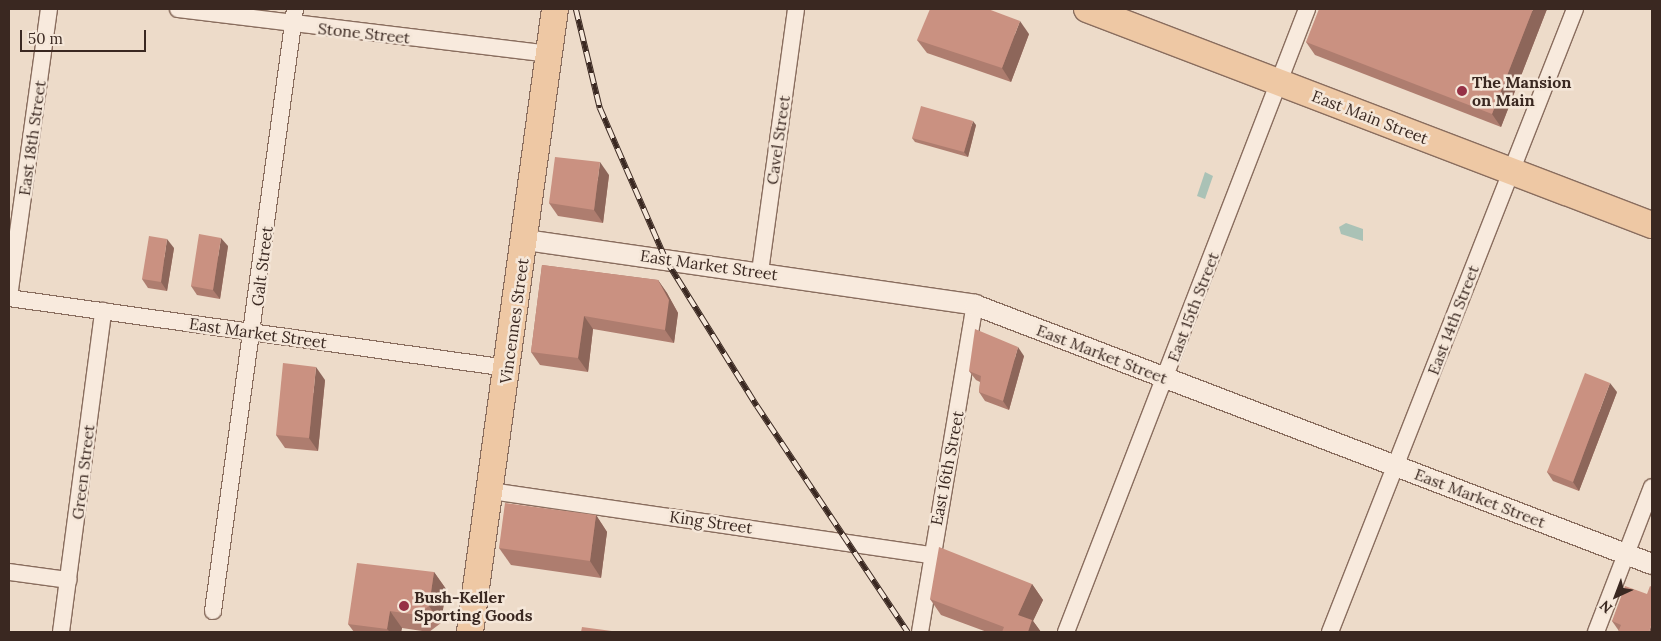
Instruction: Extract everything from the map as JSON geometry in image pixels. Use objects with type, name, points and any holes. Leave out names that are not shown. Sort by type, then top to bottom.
[{"type":"main road","name":"Vincennes Street","points":[[470,632],[526,240],[555,9]]},
{"type":"main road","name":"East Main Street","points":[[1088,9],[1281,74],[1514,163],[1652,208]]},
{"type":"main road","name":"East Main Street","points":[[1133,9],[1281,74]]},
{"type":"main road","name":"East Main Street","points":[[1514,163],[1652,225]]},
{"type":"street","name":"East 18th Street","points":[[9,298],[49,9]]},
{"type":"street","name":"Stone Street","points":[[178,9],[292,25],[550,54]]},
{"type":"street","name":"Galt Street","points":[[213,611],[253,332],[295,9]]},
{"type":"street","name":"Cavel Street","points":[[760,272],[796,9]]},
{"type":"street","name":"East 15th Street","points":[[1066,632],[1166,378],[1307,9]]},
{"type":"street","name":"East 14th Street","points":[[1330,632],[1575,9]]},
{"type":"street","name":"East Market Street","points":[[526,240],[760,272],[976,305],[1652,564]]},
{"type":"street","name":"East Market Street","points":[[9,298],[507,368]]},
{"type":"street","name":"East 16th Street","points":[[920,632],[930,555],[976,305]]},
{"type":"street","name":"Green Street","points":[[61,632],[102,311]]},
{"type":"street","points":[[1596,632],[1652,487]]},
{"type":"street","name":"King Street","points":[[491,491],[930,555]]},
{"type":"street","points":[[9,572],[68,580]]},
{"type":"shaded area","points":[[1205,172],[1213,176],[1205,199],[1197,196]]},
{"type":"shaded area","points":[[1346,223],[1363,229],[1363,241],[1341,234],[1339,227]]},
{"type":"building","points":[[930,9],[988,9],[1020,21],[1002,68],[917,40]]},
{"type":"building","name":"The Mansion on Main","points":[[1319,9],[1533,9],[1492,114],[1306,42]]},
{"type":"building","points":[[921,106],[973,121],[964,152],[912,138]]},
{"type":"building","points":[[555,157],[600,162],[594,210],[549,203]]},
{"type":"building","points":[[199,234],[221,238],[213,290],[191,286]]},
{"type":"building","points":[[149,236],[167,239],[161,282],[142,279]]},
{"type":"building","points":[[542,265],[658,280],[669,300],[665,330],[584,316],[578,358],[531,352]]},
{"type":"building","points":[[975,329],[1018,347],[1003,401],[979,392],[981,376],[969,371]]},
{"type":"building","points":[[283,363],[316,367],[309,438],[276,435]]},
{"type":"building","points":[[1585,373],[1610,383],[1573,482],[1547,472]]},
{"type":"building","points":[[505,503],[596,515],[590,561],[499,548]]},
{"type":"building","points":[[939,547],[1032,584],[1018,615],[1032,620],[1028,632],[1002,632],[1004,627],[930,599]]},
{"type":"building","points":[[357,563],[434,572],[429,606],[417,615],[390,611],[387,629],[348,624]]},
{"type":"building","points":[[1625,586],[1647,594],[1650,586],[1652,587],[1652,623],[1649,632],[1618,632],[1621,625],[1612,621]]},
{"type":"building","points":[[582,627],[619,632],[581,632]]},
{"type":"railway","points":[[576,9],[600,108],[666,260],[757,406],[908,632]]},
{"type":"place","name":"The Mansion on Main","points":[[1462,91]]},
{"type":"place","name":"Bush-Keller Sporting Goods","points":[[404,606]]}]
